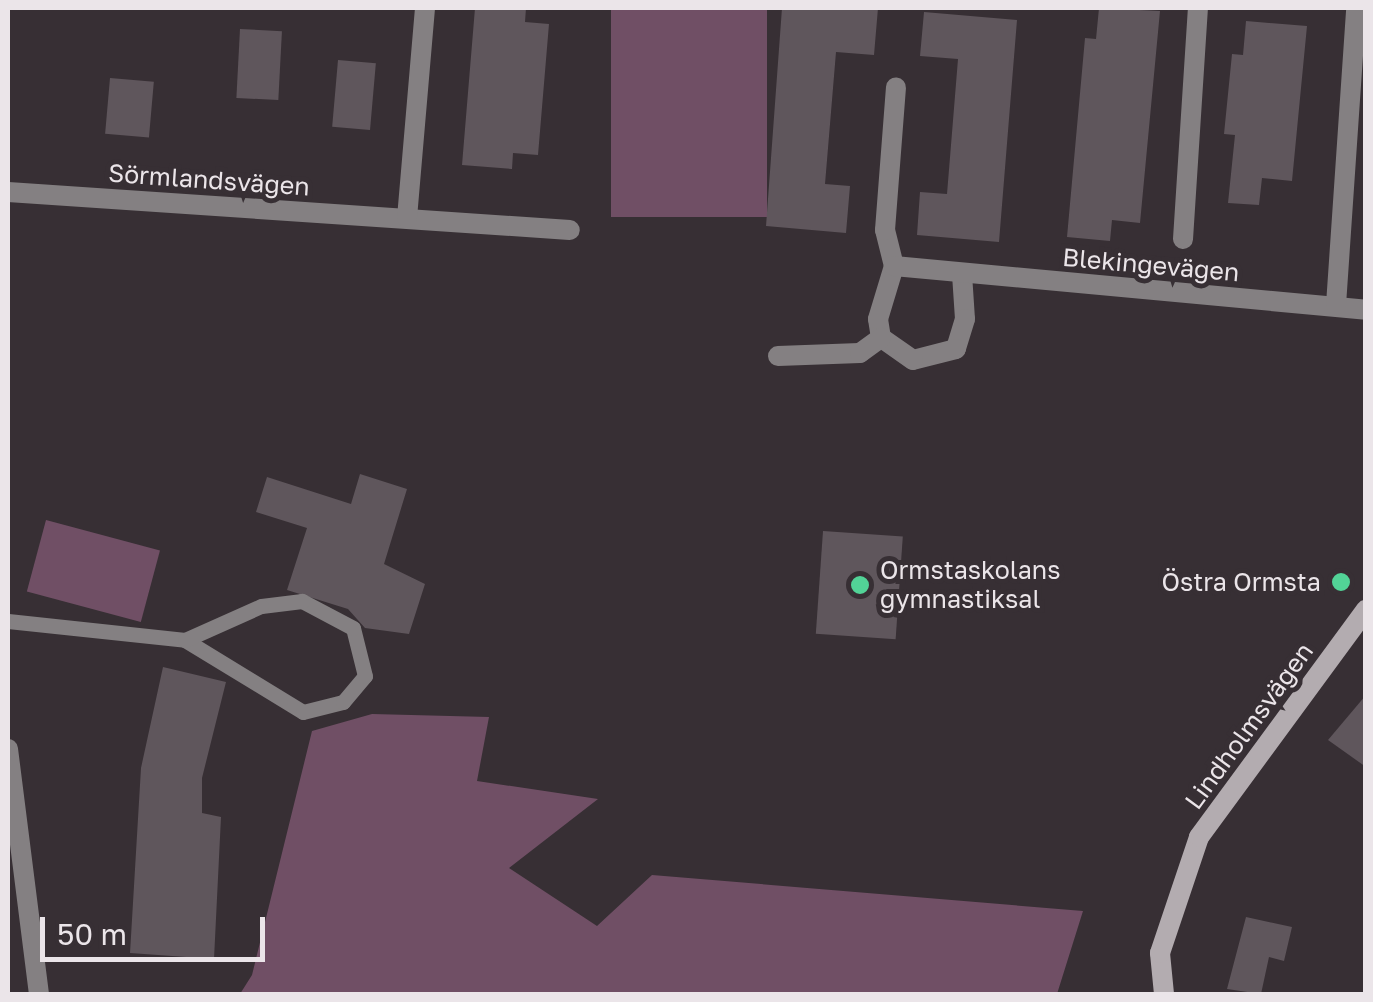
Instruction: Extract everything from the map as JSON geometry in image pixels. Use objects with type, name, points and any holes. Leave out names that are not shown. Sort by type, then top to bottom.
[{"type":"main road","name":"Lindholmsvägen","points":[[1164,994],[1160,953],[1199,837],[1366,610]]},
{"type":"street","points":[[406,218],[425,8]]},
{"type":"street","points":[[1183,239],[1198,8]]},
{"type":"street","points":[[1336,305],[1356,8]]},
{"type":"street","points":[[896,87],[885,230],[894,266],[878,318],[882,338],[913,360],[956,348],[964,318],[962,274]]},
{"type":"street","name":"Sörmlandsvägen","points":[[8,192],[570,230]]},
{"type":"street","name":"Blekingevägen","points":[[894,266],[1366,310]]},
{"type":"street","points":[[778,356],[860,353],[882,338]]},
{"type":"street","points":[[8,749],[38,994]]},
{"type":"lane","points":[[8,621],[185,640],[303,712],[343,702],[365,676],[352,628],[302,600],[261,606],[185,640]]},
{"type":"shaded area","points":[[611,8],[767,8],[767,217],[611,217]]},
{"type":"shaded area","points":[[46,520],[160,551],[141,622],[27,591]]},
{"type":"shaded area","points":[[372,714],[489,717],[477,781],[598,799],[509,868],[597,926],[652,875],[1083,911],[1057,994],[240,994],[252,975],[312,731]]},
{"type":"building","points":[[475,8],[526,8],[525,22],[549,24],[538,155],[513,153],[512,169],[462,165]]},
{"type":"building","points":[[782,8],[878,8],[874,55],[836,52],[825,184],[850,186],[846,233],[766,226]]},
{"type":"building","points":[[1099,8],[1160,11],[1140,223],[1112,220],[1110,241],[1067,237],[1085,38],[1096,39]]},
{"type":"building","points":[[924,12],[1017,20],[999,242],[917,235],[920,192],[947,194],[958,59],[920,56]]},
{"type":"building","points":[[1246,21],[1307,26],[1292,181],[1262,178],[1259,205],[1228,203],[1235,135],[1224,134],[1232,54],[1243,55]]},
{"type":"building","points":[[240,29],[282,31],[278,100],[236,98]]},
{"type":"building","points":[[338,60],[376,63],[370,130],[332,127]]},
{"type":"building","points":[[110,78],[154,82],[149,138],[105,134]]},
{"type":"building","points":[[360,474],[407,489],[384,564],[425,584],[409,634],[365,628],[348,609],[287,590],[307,528],[256,512],[267,477],[351,504]]},
{"type":"building","name":"Ormstaskolans gymnastiksal","points":[[823,531],[903,537],[896,639],[816,634]]},
{"type":"building","points":[[163,667],[226,682],[202,778],[202,813],[221,817],[214,959],[130,953],[141,768]]},
{"type":"building","points":[[1366,695],[1366,767],[1328,740]]},
{"type":"building","points":[[1246,917],[1292,927],[1284,961],[1269,957],[1261,994],[1227,989]]},
{"type":"place","name":"Östra Ormsta","points":[[1341,582]]},
{"type":"place","name":"Ormstaskolans gymnastiksal","points":[[860,585]]}]
